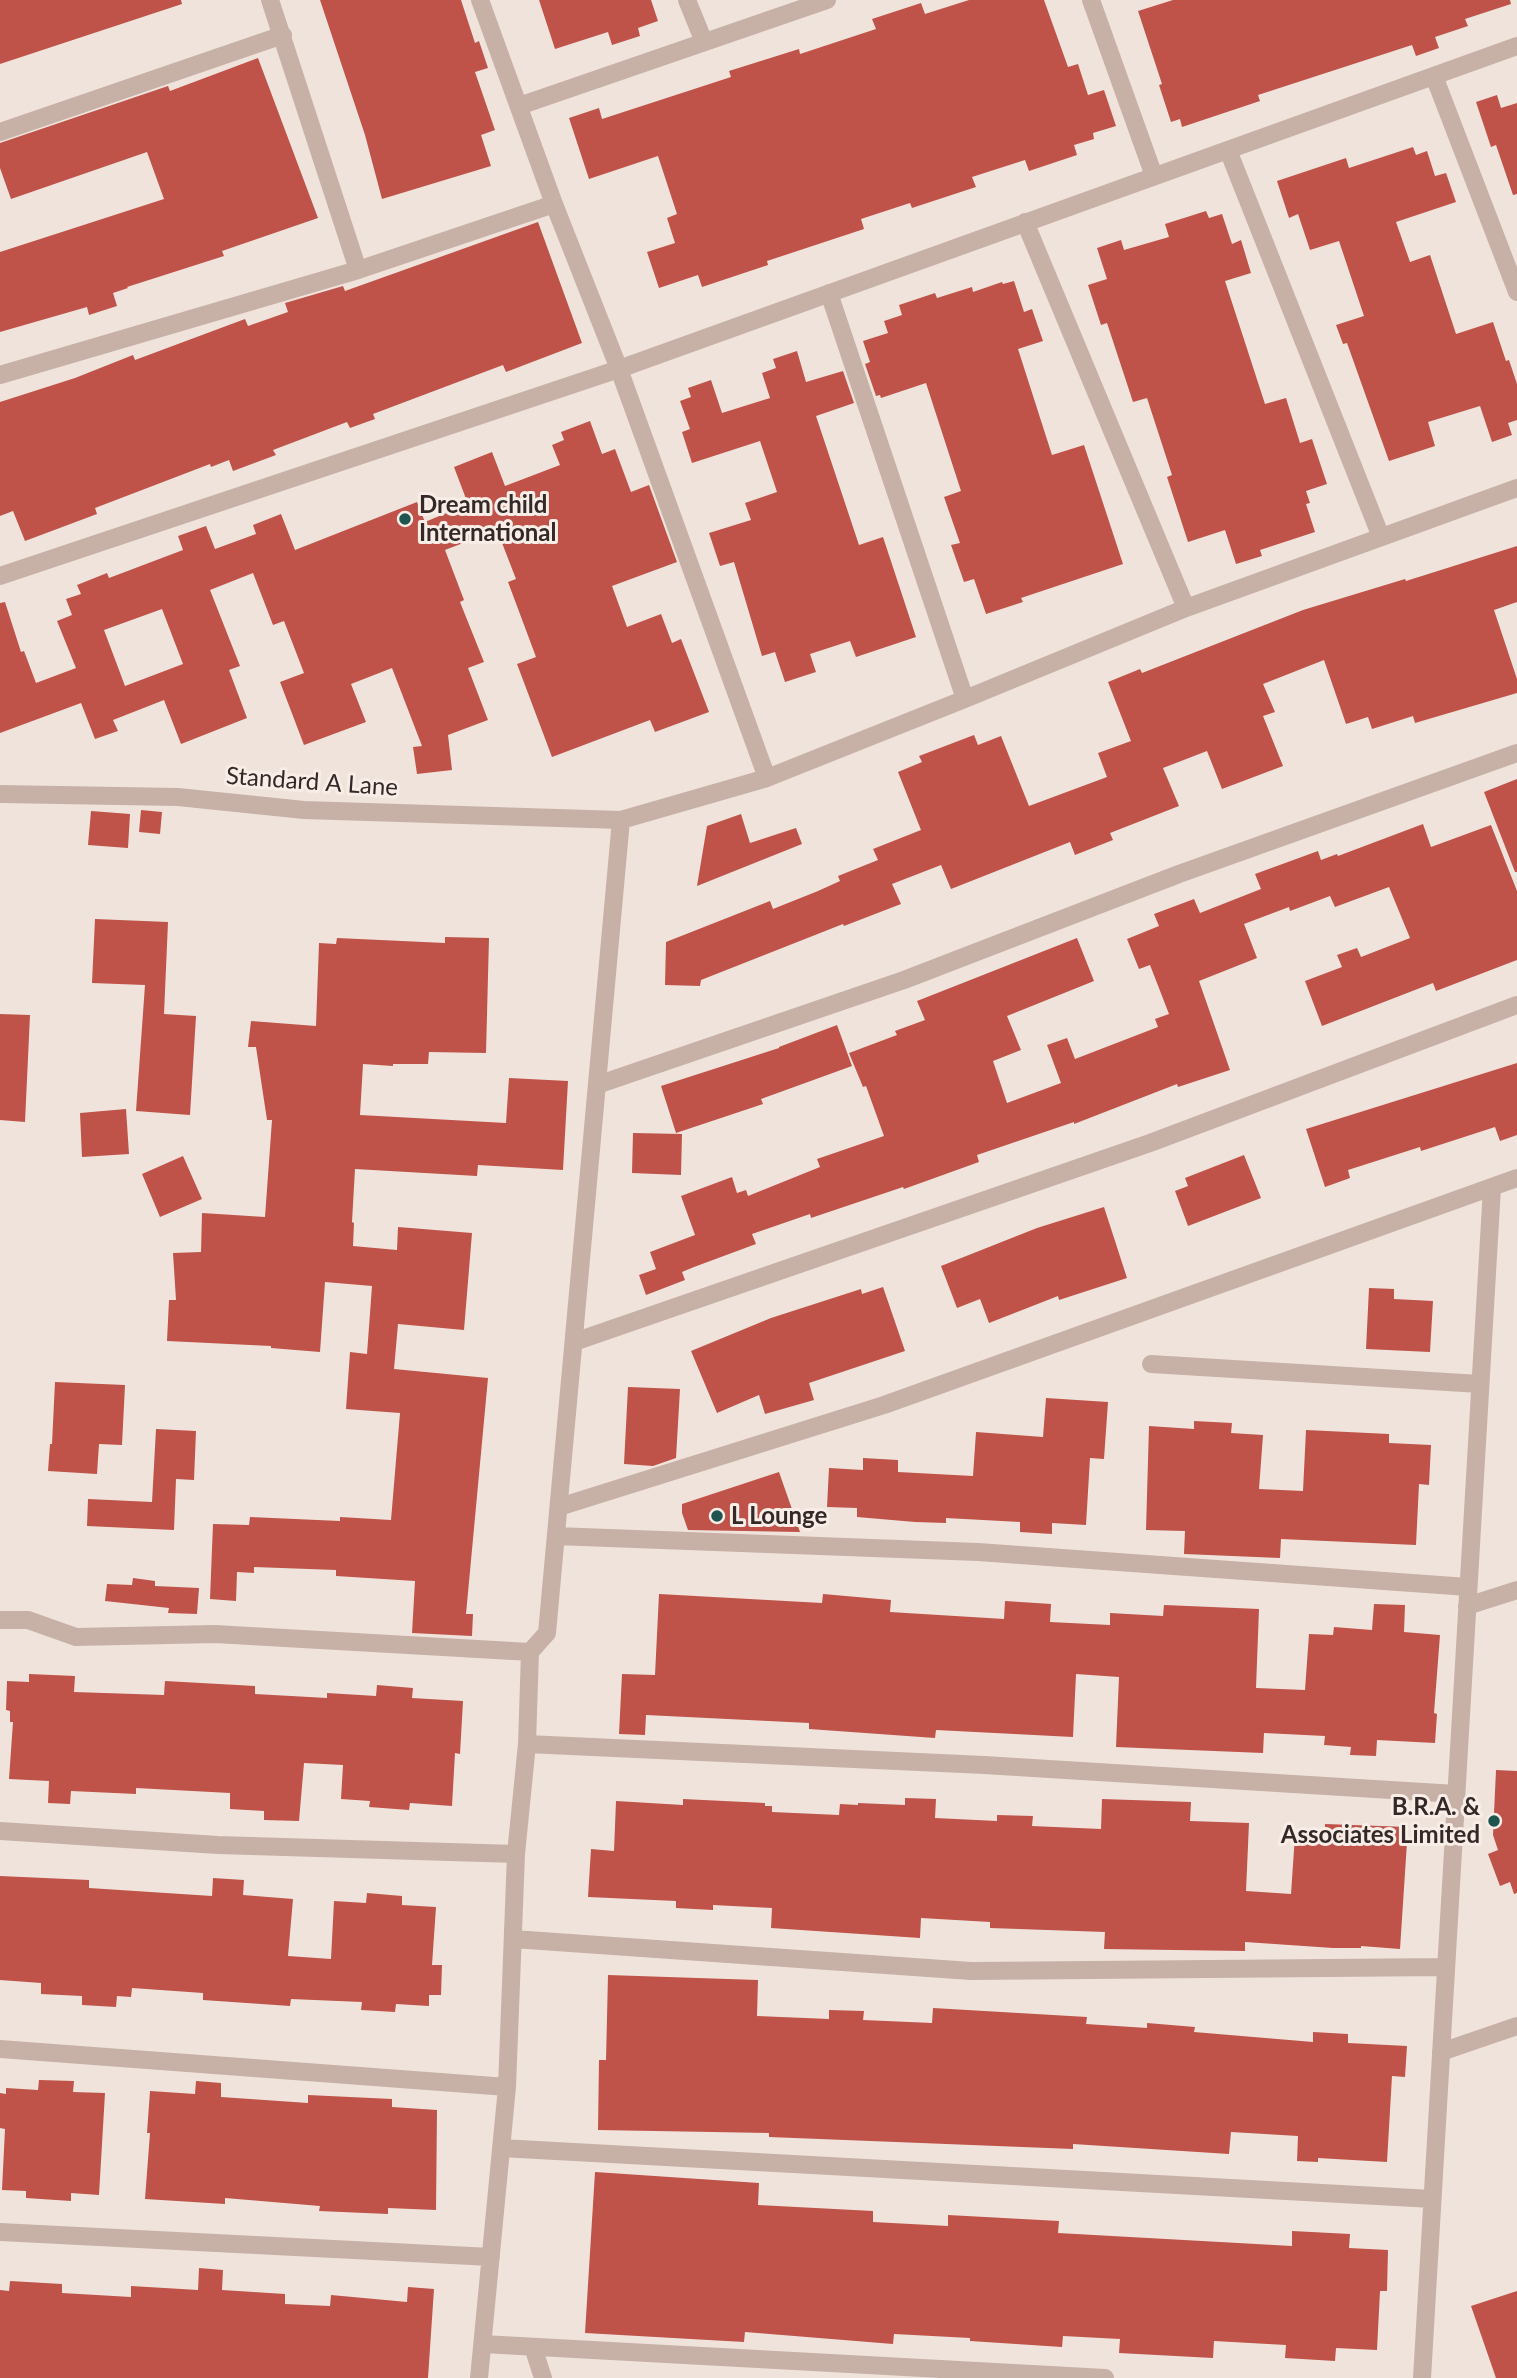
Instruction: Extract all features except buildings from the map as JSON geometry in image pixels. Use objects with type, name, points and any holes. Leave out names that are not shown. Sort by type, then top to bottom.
[{"type":"street","points":[[270,0],[358,270]]},
{"type":"street","points":[[480,0],[554,204],[619,369],[767,778]]},
{"type":"street","points":[[687,0],[704,42]]},
{"type":"street","points":[[519,106],[827,0]]},
{"type":"street","points":[[1091,0],[1153,176]]},
{"type":"street","points":[[0,132],[283,35]]},
{"type":"street","points":[[0,576],[619,369],[1517,46]]},
{"type":"street","points":[[1434,76],[1517,292]]},
{"type":"street","points":[[1228,150],[1381,537]]},
{"type":"street","points":[[0,375],[358,270],[554,204]]},
{"type":"street","points":[[1026,222],[1186,608]]},
{"type":"street","points":[[829,293],[965,699]]},
{"type":"street","name":"Standard A Lane","points":[[0,794],[178,796],[304,810],[621,820],[767,778],[1186,608],[1517,488]]},
{"type":"street","points":[[597,1084],[904,980],[1179,874],[1517,754]]},
{"type":"street","points":[[480,2378],[506,2087],[516,1854],[527,1744],[530,1652],[547,1633],[621,820]]},
{"type":"street","points":[[574,1342],[1150,1143],[1517,1005]]},
{"type":"street","points":[[559,1507],[884,1405],[1517,1178]]},
{"type":"street","points":[[1422,2378],[1492,1188]]},
{"type":"street","points":[[1151,1364],[1480,1384]]},
{"type":"street","points":[[556,1535],[978,1552],[1468,1587]]},
{"type":"street","points":[[1467,1606],[1517,1590]]},
{"type":"street","points":[[0,1620],[27,1620],[76,1637],[215,1634],[530,1652]]},
{"type":"street","points":[[527,1744],[998,1766],[1456,1794]]},
{"type":"street","points":[[0,1831],[218,1845],[516,1854]]},
{"type":"street","points":[[513,1939],[971,1971],[1446,1967]]},
{"type":"street","points":[[1441,2052],[1517,2026]]},
{"type":"street","points":[[0,2049],[506,2087]]},
{"type":"street","points":[[501,2148],[1432,2199]]},
{"type":"street","points":[[0,2232],[491,2257]]},
{"type":"street","points":[[483,2344],[1105,2378]]},
{"type":"street","points":[[533,2347],[543,2378]]},
{"type":"place","name":"Dream child International","points":[[405,519]]},
{"type":"place","name":"L Lounge","points":[[717,1516]]},
{"type":"place","name":"B.R.A. & Associates Limited","points":[[1494,1821]]}]
